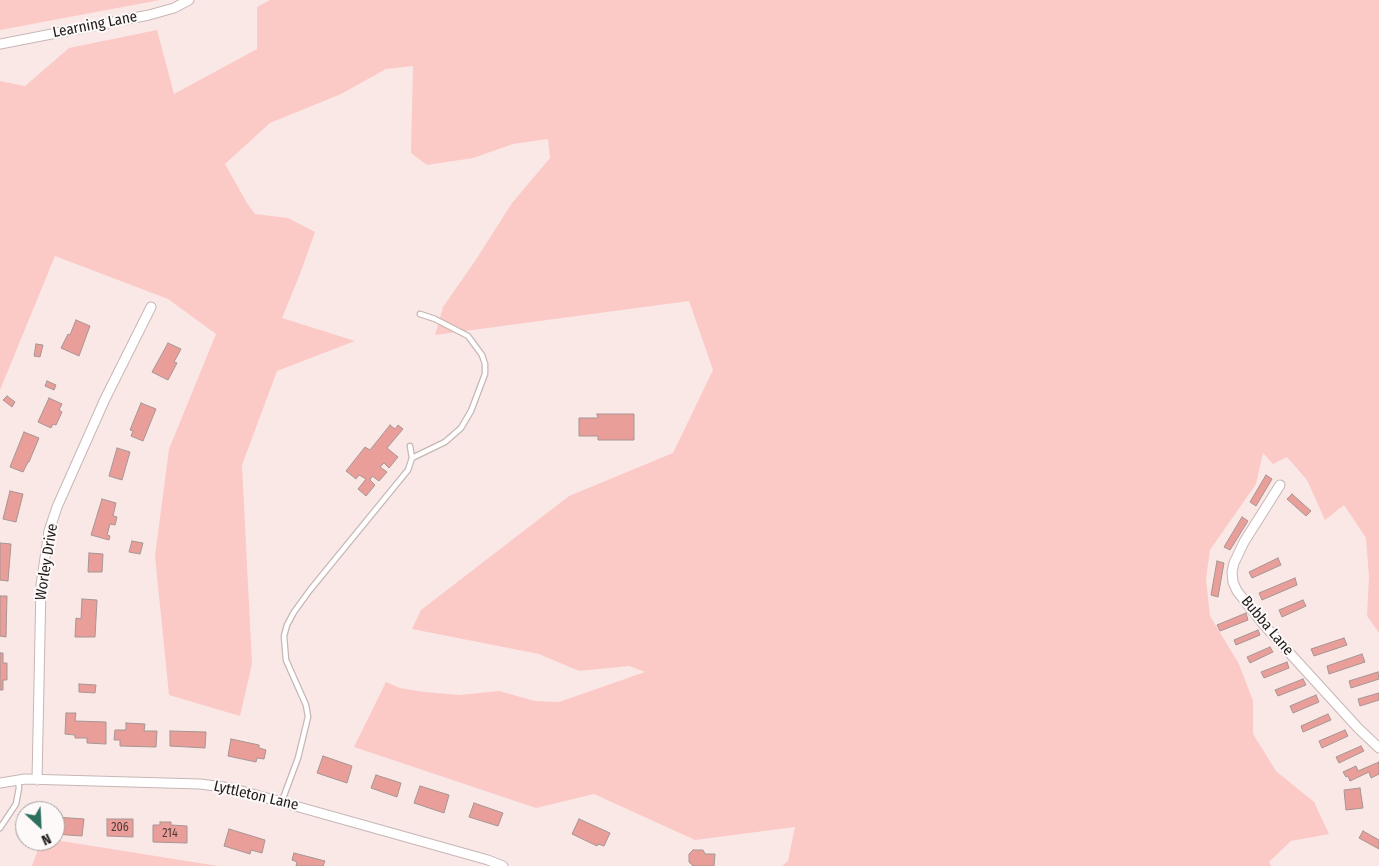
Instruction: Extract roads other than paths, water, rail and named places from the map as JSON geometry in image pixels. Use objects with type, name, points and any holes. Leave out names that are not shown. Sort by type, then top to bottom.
[{"type":"street","name":"Learning Lane","points":[[0,44],[149,14],[174,8],[189,0]]},
{"type":"street","name":"Worley Drive","points":[[37,780],[41,585],[49,531],[57,507],[105,399],[151,307]]},
{"type":"street","name":"Bubba Lane","points":[[1280,485],[1244,542],[1234,563],[1232,572],[1236,590],[1264,625],[1358,728],[1379,748]]},
{"type":"street","name":"Lyttleton Lane","points":[[0,783],[18,780],[37,780],[200,784],[231,788],[488,860],[503,866]]},
{"type":"lane","points":[[412,458],[445,442],[461,428],[474,405],[485,374],[485,364],[482,355],[468,336],[435,319],[420,314]]},
{"type":"lane","points":[[282,801],[298,758],[308,717],[306,704],[286,660],[284,636],[287,625],[310,590],[408,470],[412,458],[410,446]]},
{"type":"lane","points":[[0,828],[19,797],[18,780]]}]
